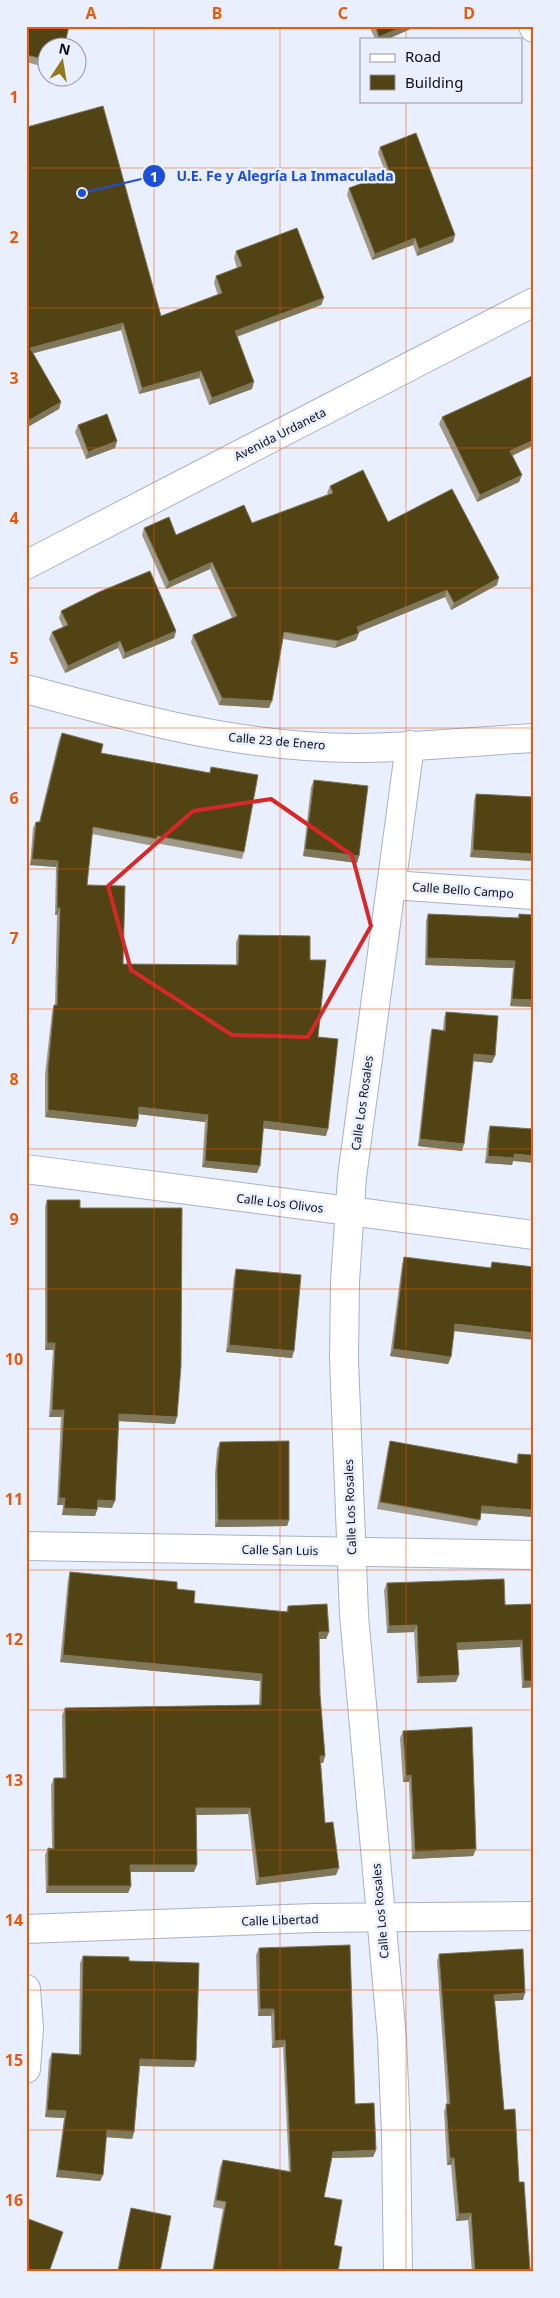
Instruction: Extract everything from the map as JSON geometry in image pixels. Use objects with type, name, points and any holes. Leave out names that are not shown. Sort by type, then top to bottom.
[{"type":"street","name":"Avenida Urdaneta","points":[[26,565],[534,302]]},
{"type":"street","name":"Calle 23 de Enero","points":[[26,689],[138,720],[207,734],[275,743],[356,748],[534,738]]},
{"type":"street","name":"Calle Los Rosales","points":[[398,2272],[396,2134],[392,2048],[354,1615],[344,1358],[345,1282],[352,1177],[410,745]]},
{"type":"street","name":"Calle Bello Campo","points":[[392,885],[534,895]]},
{"type":"street","name":"Calle Los Olivos","points":[[26,1169],[534,1235]]},
{"type":"street","name":"Calle San Luis","points":[[26,1546],[534,1555]]},
{"type":"street","name":"Calle Libertad","points":[[26,1929],[381,1917],[534,1916]]},
{"type":"street","points":[[26,1989],[29,2028],[26,2069]]},
{"type":"highlighted area","points":[[271,799],[352,855],[371,926],[308,1037],[232,1035],[131,970],[108,886],[193,811]]},
{"type":"building","points":[[26,26],[69,26],[66,38],[38,38],[38,58],[26,55]]},
{"type":"building","points":[[375,26],[404,26],[379,37]]},
{"type":"building","points":[[103,106],[161,316],[222,293],[216,276],[242,266],[236,251],[297,228],[324,298],[235,331],[254,382],[212,398],[201,371],[142,388],[123,323],[30,348],[61,402],[26,422],[26,123],[27,127]]},
{"type":"building","points":[[416,133],[455,235],[419,249],[415,238],[375,254],[349,188],[390,173],[380,147]]},
{"type":"building","points":[[534,375],[534,440],[510,451],[522,475],[480,495],[442,417]]},
{"type":"building","points":[[107,414],[117,441],[88,452],[78,425]]},
{"type":"building","points":[[363,470],[388,522],[452,489],[499,578],[454,603],[447,590],[357,627],[359,633],[338,641],[284,632],[272,701],[222,698],[193,635],[237,616],[212,562],[169,582],[144,528],[169,517],[176,535],[244,505],[252,523],[333,493],[330,486]]},
{"type":"building","points":[[150,571],[176,631],[125,653],[120,641],[68,666],[52,632],[68,625],[61,611],[99,592]]},
{"type":"building","points":[[62,733],[103,744],[101,753],[210,773],[211,767],[258,775],[244,852],[157,836],[157,839],[93,827],[87,885],[125,886],[123,964],[238,965],[239,935],[310,936],[310,960],[326,960],[318,1037],[338,1039],[328,1129],[264,1121],[260,1166],[205,1161],[208,1115],[139,1107],[138,1120],[48,1110],[48,1068],[54,1005],[57,1005],[60,908],[57,908],[58,861],[32,859],[36,822],[40,822]]},
{"type":"building","points":[[314,780],[368,786],[359,856],[305,849]]},
{"type":"building","points":[[476,794],[534,797],[534,854],[473,850]]},
{"type":"building","points":[[428,914],[519,918],[519,914],[534,915],[534,1000],[512,999],[515,961],[427,958]]},
{"type":"building","points":[[446,1012],[498,1016],[495,1056],[474,1054],[464,1144],[420,1139],[432,1029],[445,1031]]},
{"type":"building","points":[[490,1126],[534,1129],[534,1156],[514,1154],[514,1158],[488,1156]]},
{"type":"building","points":[[47,1200],[80,1200],[80,1208],[182,1208],[181,1366],[177,1417],[119,1414],[115,1501],[98,1500],[97,1510],[64,1508],[65,1498],[59,1498],[64,1410],[52,1410],[55,1343],[47,1343]]},
{"type":"building","points":[[404,1257],[491,1268],[492,1262],[534,1267],[534,1333],[455,1324],[451,1357],[393,1349]]},
{"type":"building","points":[[236,1269],[301,1275],[294,1351],[229,1345]]},
{"type":"building","points":[[289,1441],[289,1520],[218,1520],[217,1469],[220,1442]]},
{"type":"building","points":[[390,1441],[518,1464],[518,1454],[534,1455],[534,1510],[482,1506],[480,1520],[380,1502]]},
{"type":"building","points":[[70,1572],[177,1582],[177,1589],[195,1591],[194,1603],[288,1612],[288,1606],[327,1604],[329,1632],[319,1632],[320,1694],[325,1756],[320,1756],[325,1823],[333,1822],[339,1868],[259,1878],[250,1808],[196,1808],[197,1865],[130,1865],[131,1886],[48,1886],[48,1848],[54,1849],[54,1778],[66,1778],[65,1708],[261,1705],[262,1674],[63,1655]]},
{"type":"building","points":[[504,1579],[505,1605],[534,1604],[534,1681],[524,1681],[522,1640],[457,1643],[459,1675],[419,1677],[417,1625],[389,1626],[387,1583]]},
{"type":"building","points":[[472,1727],[476,1849],[415,1852],[411,1775],[406,1776],[403,1731]]},
{"type":"building","points":[[350,1945],[355,2104],[374,2103],[376,2150],[333,2152],[324,2197],[342,2200],[334,2245],[342,2247],[338,2272],[213,2272],[226,2202],[216,2200],[223,2160],[291,2172],[285,2040],[275,2041],[274,2009],[260,2009],[259,1948]]},
{"type":"building","points":[[523,1949],[525,1993],[494,1995],[504,2110],[515,2109],[519,2182],[524,2182],[530,2272],[475,2272],[471,2213],[459,2214],[454,2158],[450,2158],[446,2104],[450,2104],[439,1954]]},
{"type":"building","points":[[83,1956],[129,1957],[129,1961],[199,1963],[196,2061],[140,2059],[134,2132],[107,2130],[103,2175],[58,2170],[66,2111],[47,2110],[52,2053],[81,2055]]},
{"type":"building","points":[[131,2208],[171,2216],[160,2272],[118,2272]]},
{"type":"building","points":[[26,2218],[63,2232],[49,2272],[26,2272]]},
{"type":"place","name":"U.E. Fe y Alegría La Inmaculada","points":[[82,193]]}]
